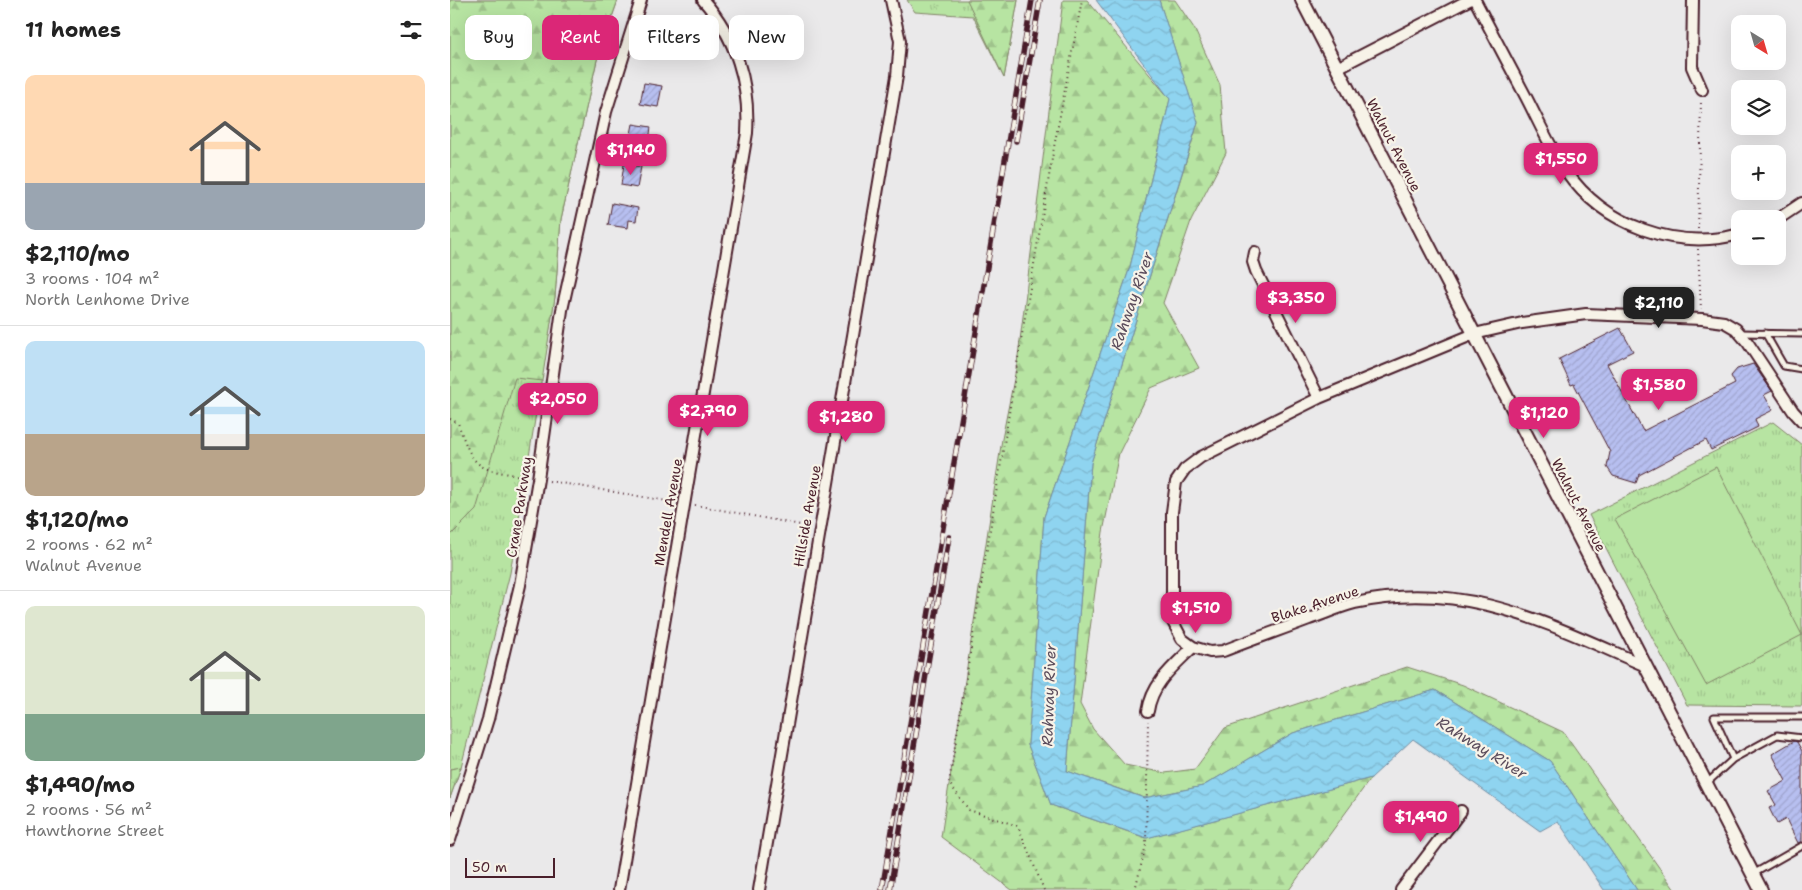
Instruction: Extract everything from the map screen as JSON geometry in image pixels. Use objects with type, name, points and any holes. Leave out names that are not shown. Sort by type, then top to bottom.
[{"type":"street","name":"Crane Parkway","points":[[450,840],[478,752],[498,679],[520,585],[538,479],[562,310],[608,105],[641,0]]},
{"type":"street","name":"Mendell Avenue","points":[[619,890],[747,133],[746,96],[738,58],[722,24],[704,0]]},
{"type":"street","name":"Hillside Avenue","points":[[758,890],[897,76],[900,41],[897,19],[891,0]]},
{"type":"street","name":"Walnut Avenue","points":[[1302,0],[1761,890]]},
{"type":"street","points":[[1337,68],[1469,0]]},
{"type":"street","points":[[1475,0],[1557,157],[1577,185],[1602,208],[1632,225],[1664,236],[1698,240],[1731,235]]},
{"type":"street","points":[[1693,0],[1692,67],[1702,90]]},
{"type":"street","points":[[1786,214],[1802,203]]},
{"type":"street","points":[[1255,252],[1253,262],[1256,271],[1319,398]]},
{"type":"street","points":[[1148,711],[1149,699],[1156,686],[1193,647],[1182,639],[1172,620],[1172,512],[1176,482],[1186,469],[1201,457],[1319,398],[1474,334],[1522,322],[1586,314],[1702,319],[1724,322],[1740,333],[1793,411],[1802,421]]},
{"type":"street","name":"Blake Avenue","points":[[1193,647],[1210,652],[1223,651],[1354,603],[1388,597],[1427,596],[1468,599],[1509,610],[1646,666]]},
{"type":"street","points":[[1401,890],[1461,811]]},
{"type":"lane","points":[[1740,333],[1802,334]]},
{"type":"lane","points":[[1765,333],[1784,366],[1802,369]]},
{"type":"lane","points":[[1733,759],[1714,717],[1802,717]]},
{"type":"lane","points":[[1707,783],[1733,759],[1777,735],[1802,738]]},
{"type":"lane","points":[[1753,874],[1802,846]]},
{"type":"path","points":[[1044,890],[1018,826],[969,810],[949,783],[1004,439],[1054,147],[1082,0]]},
{"type":"path","points":[[1702,90],[1698,240],[1702,319]]},
{"type":"path","points":[[450,419],[458,423],[469,455],[475,462],[489,470],[538,479]]},
{"type":"path","points":[[1135,890],[1146,846],[1148,711]]},
{"type":"green space","points":[[450,0],[618,0],[613,15],[542,15],[542,60],[597,60],[561,219],[555,297],[510,573],[461,767],[450,798]]},
{"type":"green space","points":[[450,0],[618,0],[613,15],[542,15],[542,60],[597,60],[561,219],[555,297],[542,381],[515,378],[476,510],[450,536]]},
{"type":"green space","points":[[907,0],[1018,0],[1004,78],[973,16],[915,12]]},
{"type":"green space","points":[[967,0],[1018,0],[1004,78]]},
{"type":"green space","points":[[1063,0],[1087,0],[1170,99],[1130,267],[1044,517],[1028,745],[1051,805],[1146,838],[1371,778],[1289,890],[1012,890],[941,837],[1002,439],[1017,364]]},
{"type":"green space","points":[[1159,0],[1175,0],[1194,28],[1220,85],[1226,153],[1191,221],[1163,303],[1199,368],[1151,388],[1119,453],[1103,532],[1080,704],[1093,729],[1125,765],[1165,773],[1195,769],[1225,728],[1407,667],[1463,685],[1563,732],[1675,890],[1637,890],[1550,761],[1435,690],[1293,733],[1203,786],[1145,798],[1067,771],[1091,463],[1198,123]]},
{"type":"green space","points":[[1773,422],[1802,445],[1802,706],[1687,705],[1589,515]]},
{"type":"green space","points":[[1716,467],[1802,635],[1706,685],[1615,519]]},
{"type":"green space","points":[[461,767],[450,798],[450,769]]},
{"type":"water","name":"Rahway River","points":[[1096,0],[1159,0],[1198,122],[1091,463],[1067,771],[1144,798],[1203,786],[1293,733],[1435,690],[1550,761],[1637,890],[1604,890],[1558,821],[1540,831],[1413,739],[1371,778],[1147,838],[1051,805],[1028,745],[1044,517],[1130,267],[1170,99]]},
{"type":"building","points":[[644,83],[662,86],[658,107],[640,104]]},
{"type":"building","points":[[633,124],[651,127],[648,148],[629,144]]},
{"type":"building","points":[[624,164],[641,167],[637,188],[621,185]]},
{"type":"building","points":[[612,203],[638,208],[636,221],[629,220],[628,228],[608,225]]},
{"type":"building","points":[[1620,328],[1633,351],[1607,364],[1643,431],[1735,384],[1731,376],[1737,369],[1753,364],[1772,391],[1764,395],[1773,410],[1755,419],[1758,427],[1711,450],[1706,440],[1639,475],[1636,483],[1613,476],[1607,467],[1610,452],[1574,384],[1571,385],[1559,359]]},
{"type":"building","points":[[1794,741],[1797,742],[1802,751],[1802,842],[1798,843],[1786,819],[1777,824],[1769,808],[1776,805],[1768,791],[1786,781],[1772,754]]},
{"type":"railway","points":[[882,890],[1032,0]]},
{"type":"railway","points":[[1016,141],[1040,0]]},
{"type":"railway","points":[[890,890],[949,537]]}]
